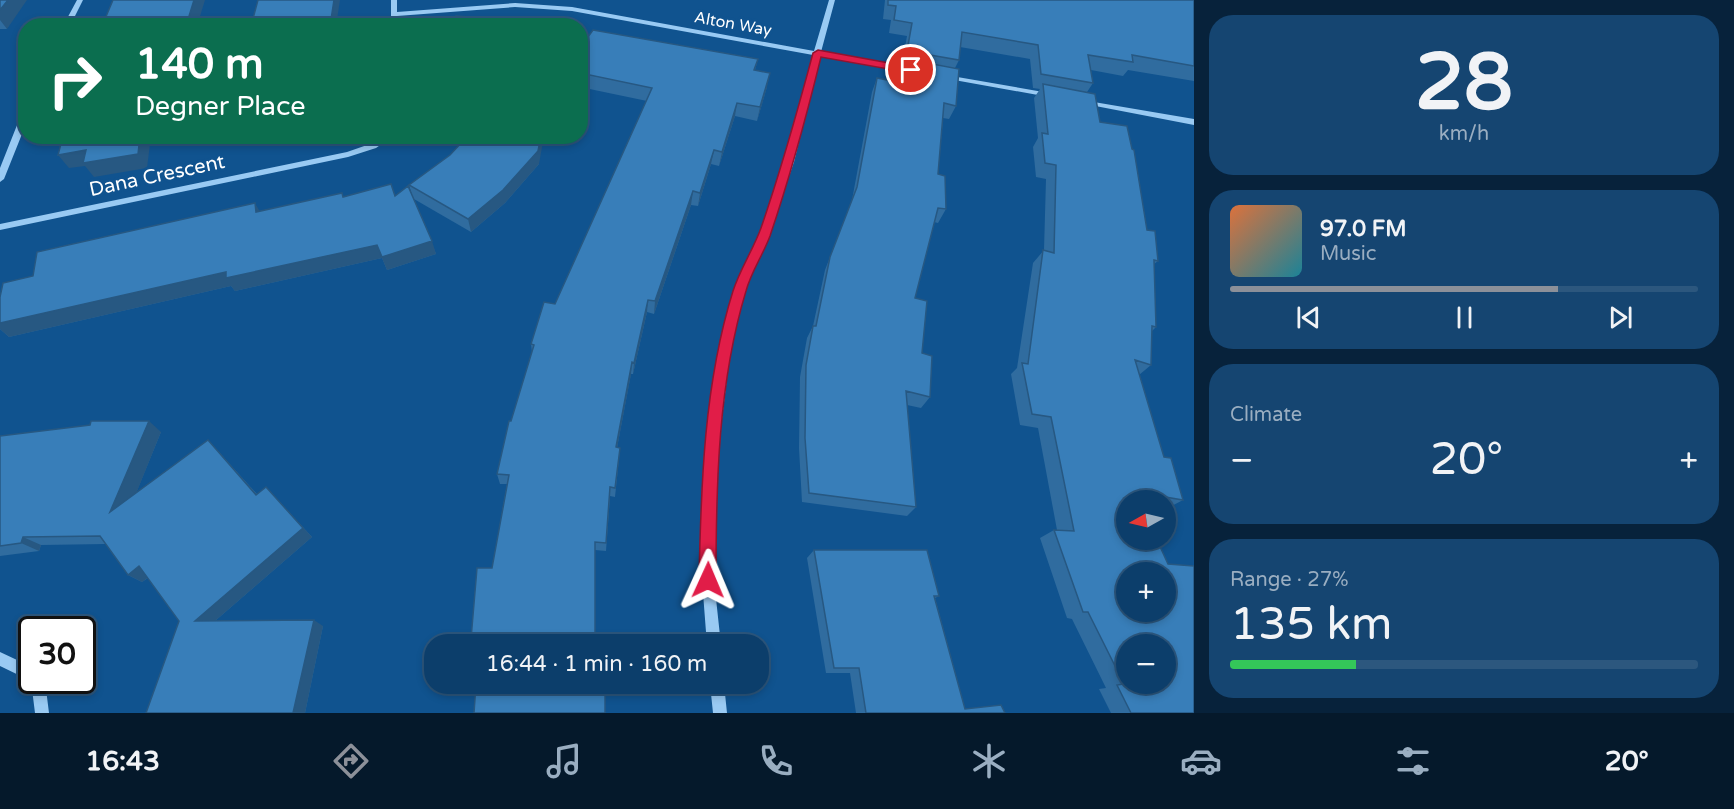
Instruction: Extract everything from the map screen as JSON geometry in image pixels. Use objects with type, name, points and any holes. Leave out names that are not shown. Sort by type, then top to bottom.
[{"type":"street","points":[[70,18],[80,0]]},
{"type":"street","points":[[393,18],[394,0]]},
{"type":"street","points":[[713,634],[708,580],[709,476],[725,353],[740,289],[762,240],[790,162],[832,0]]},
{"type":"street","name":"Alton Way","points":[[393,14],[516,5],[572,9],[922,72]]},
{"type":"street","points":[[934,74],[1063,98]]},
{"type":"street","points":[[1075,100],[1193,124]]},
{"type":"street","points":[[0,179],[18,133]]},
{"type":"street","name":"Dana Crescent","points":[[0,227],[348,154],[376,144]]},
{"type":"street","points":[[0,659],[18,667]]},
{"type":"street","points":[[40,694],[42,713]]},
{"type":"street","points":[[718,694],[720,713]]},
{"type":"building","points":[[0,0],[8,0],[0,10]]},
{"type":"building","points":[[113,0],[194,0],[188,18],[105,18]]},
{"type":"building","points":[[258,0],[334,0],[331,18],[253,18]]},
{"type":"building","points":[[888,0],[1194,0],[1194,66],[1132,55],[1133,62],[1088,55],[1093,83],[1041,74],[1038,45],[962,32],[959,60],[907,51],[912,23],[894,20],[896,6],[888,5]]},
{"type":"building","points":[[456,16],[483,18],[456,18]]},
{"type":"building","points":[[593,30],[758,59],[754,70],[770,73],[760,107],[737,103],[722,152],[714,150],[700,193],[693,191],[655,301],[648,300],[634,363],[632,362],[616,447],[620,448],[615,488],[610,487],[606,543],[595,542],[595,634],[471,634],[477,568],[492,568],[509,475],[497,474],[509,421],[511,421],[534,345],[531,344],[544,302],[555,304],[652,88],[588,75],[588,37]]},
{"type":"building","points":[[906,59],[959,69],[956,106],[944,103],[938,174],[945,176],[946,209],[938,208],[915,298],[927,301],[922,353],[932,356],[930,397],[906,391],[916,507],[809,493],[805,438],[806,365],[813,326],[816,326],[830,257],[857,187],[877,78],[902,83]]},
{"type":"building","points":[[1043,84],[1095,94],[1100,122],[1127,126],[1134,150],[1147,230],[1155,231],[1158,261],[1154,260],[1156,327],[1152,326],[1151,365],[1135,360],[1164,457],[1171,458],[1183,500],[1176,499],[1176,490],[1116,490],[1116,550],[1162,550],[1167,562],[1116,562],[1116,622],[1176,622],[1176,565],[1194,566],[1194,713],[1131,713],[1122,694],[1176,694],[1176,634],[1116,634],[1116,668],[1088,612],[1083,612],[1054,530],[1074,531],[1051,417],[1032,414],[1022,363],[1028,364],[1043,250],[1054,253],[1056,165],[1045,163],[1042,133],[1048,134]]},
{"type":"building","points":[[61,144],[139,144],[138,154],[83,163],[86,150],[58,155]]},
{"type":"building","points":[[460,144],[539,144],[538,151],[503,190],[468,219],[409,185],[450,155]]},
{"type":"building","points":[[391,184],[395,196],[408,186],[432,241],[382,257],[377,245],[226,278],[226,272],[0,323],[0,297],[3,283],[33,276],[37,252],[255,203],[256,212],[342,193],[343,197]]},
{"type":"building","points":[[91,421],[149,421],[110,512],[208,440],[256,495],[266,487],[303,528],[195,621],[314,620],[293,713],[146,713],[179,621],[139,566],[128,575],[100,536],[23,537],[21,543],[0,546],[0,436],[90,425]]},
{"type":"building","points":[[814,550],[927,550],[939,596],[934,596],[965,709],[1001,705],[1005,713],[866,713],[859,668],[834,668]]},
{"type":"building","points":[[475,694],[605,694],[605,713],[474,713]]},
{"type":"route","points":[[708,580],[709,476],[725,353],[740,289],[762,240],[790,162],[818,53],[911,70]]}]
